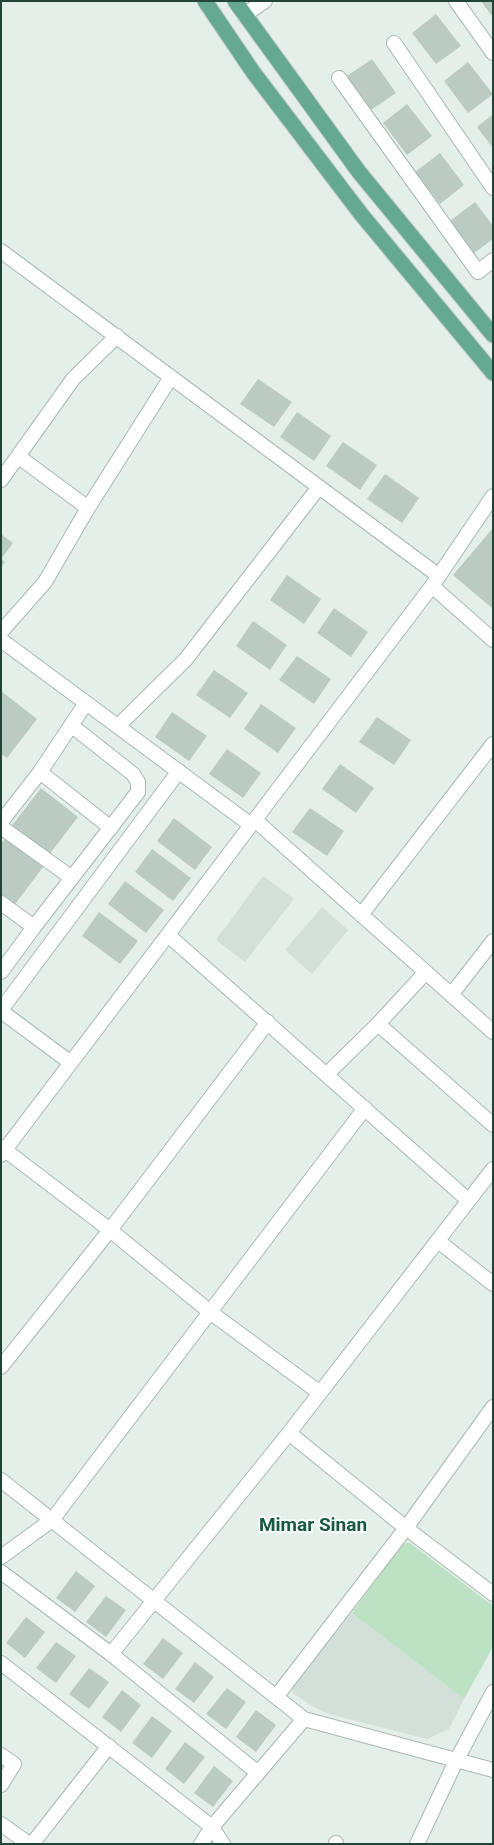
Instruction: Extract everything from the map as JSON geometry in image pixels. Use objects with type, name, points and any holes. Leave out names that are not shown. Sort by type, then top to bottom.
[{"type":"main road","points":[[205,1],[253,72],[361,214],[493,373]]},
{"type":"main road","points":[[236,1],[244,15],[359,172],[493,335]]},
{"type":"street","points":[[244,15],[265,1]]},
{"type":"street","points":[[456,1],[493,53]]},
{"type":"street","points":[[394,43],[493,188]]},
{"type":"street","points":[[339,78],[478,272],[493,260]]},
{"type":"street","points":[[1,251],[319,487],[436,581],[493,640]]},
{"type":"street","points":[[1,480],[73,379],[116,336]]},
{"type":"street","points":[[1,632],[45,582],[88,508],[171,377]]},
{"type":"street","points":[[19,457],[88,508]]},
{"type":"street","points":[[118,726],[186,658],[319,487]]},
{"type":"street","points":[[320,1393],[210,1312],[110,1230],[2,1151],[71,1063],[436,581],[493,496]]},
{"type":"street","points":[[1,640],[253,823],[361,915],[493,1032]]},
{"type":"street","points":[[1,822],[40,772],[86,703]]},
{"type":"street","points":[[1,972],[138,792],[138,782],[133,774],[72,726]]},
{"type":"street","points":[[361,915],[493,744]]},
{"type":"street","points":[[71,1063],[1,1010],[179,771]]},
{"type":"street","points":[[40,772],[110,828]]},
{"type":"street","points":[[1,826],[72,878]]},
{"type":"street","points":[[1,903],[34,927]]},
{"type":"street","points":[[168,935],[468,1200]]},
{"type":"street","points":[[451,995],[493,940]]},
{"type":"street","points":[[327,1074],[378,1024],[425,972]]},
{"type":"street","points":[[1,1367],[110,1230],[268,1022]]},
{"type":"street","points":[[378,1024],[493,1125]]},
{"type":"street","points":[[1,1557],[52,1520],[365,1108]]},
{"type":"street","points":[[111,1654],[289,1433],[493,1169]]},
{"type":"street","points":[[438,1241],[493,1284]]},
{"type":"street","points":[[276,1697],[406,1528],[493,1407]]},
{"type":"street","points":[[289,1433],[406,1528],[493,1594]]},
{"type":"street","points":[[1,1480],[304,1719],[493,1770]]},
{"type":"street","points":[[1,1572],[111,1654],[258,1773]]},
{"type":"street","points":[[1,1663],[212,1827],[223,1844]]},
{"type":"street","points":[[418,1843],[456,1761],[493,1692]]},
{"type":"street","points":[[200,1844],[212,1827],[304,1719]]},
{"type":"street","points":[[1,1824],[35,1842],[109,1746]]},
{"type":"street","points":[[1,1755],[14,1764],[1,1785]]},
{"type":"shaded area","points":[[263,876],[294,899],[245,962],[216,940]]},
{"type":"shaded area","points":[[322,907],[348,930],[312,974],[285,950]]},
{"type":"shaded area","points":[[352,1613],[464,1699],[449,1729],[427,1739],[329,1714],[310,1705],[293,1693],[292,1685]]},
{"type":"green space","points":[[410,1543],[493,1606],[493,1647],[464,1699],[352,1613],[402,1545]]},
{"type":"building","points":[[481,1],[493,1],[493,14],[491,15]]},
{"type":"building","points":[[436,14],[461,46],[436,64],[412,33]]},
{"type":"building","points":[[372,59],[396,93],[371,110],[347,76]]},
{"type":"building","points":[[468,62],[493,94],[468,113],[444,81]]},
{"type":"building","points":[[407,104],[432,136],[407,155],[383,123]]},
{"type":"building","points":[[493,114],[493,148],[477,127]]},
{"type":"building","points":[[440,153],[464,185],[440,204],[415,172]]},
{"type":"building","points":[[475,202],[493,226],[493,239],[474,253],[450,221]]},
{"type":"building","points":[[258,379],[292,402],[274,427],[240,404]]},
{"type":"building","points":[[297,412],[331,436],[314,461],[280,437]]},
{"type":"building","points":[[343,442],[377,465],[360,490],[326,466]]},
{"type":"building","points":[[385,474],[419,498],[402,523],[367,499]]},
{"type":"building","points":[[493,528],[493,609],[453,575]]},
{"type":"building","points":[[1,534],[13,543],[1,559]]},
{"type":"building","points":[[1,559],[5,562],[1,567]]},
{"type":"building","points":[[287,575],[321,599],[304,624],[270,600]]},
{"type":"building","points":[[334,608],[368,632],[351,657],[317,633]]},
{"type":"building","points":[[253,621],[287,645],[270,670],[236,646]]},
{"type":"building","points":[[297,656],[331,679],[314,704],[279,680]]},
{"type":"building","points":[[214,670],[248,693],[230,718],[196,695]]},
{"type":"building","points":[[1,691],[37,719],[7,758],[1,754]]},
{"type":"building","points":[[261,704],[296,728],[278,753],[244,729]]},
{"type":"building","points":[[172,712],[207,736],[189,761],[155,737]]},
{"type":"building","points":[[377,717],[411,740],[394,765],[359,742]]},
{"type":"building","points":[[227,749],[261,773],[243,798],[209,774]]},
{"type":"building","points":[[340,764],[374,788],[356,813],[322,789]]},
{"type":"building","points":[[41,788],[78,817],[48,856],[10,828]]},
{"type":"building","points":[[310,808],[344,831],[327,856],[292,832]]},
{"type":"building","points":[[174,818],[212,847],[195,870],[157,841]]},
{"type":"building","points":[[5,839],[43,867],[13,907],[1,898],[1,844]]},
{"type":"building","points":[[152,849],[191,878],[173,901],[135,872]]},
{"type":"building","points":[[125,881],[164,910],[146,933],[108,904]]},
{"type":"building","points":[[99,912],[138,941],[120,964],[82,936]]},
{"type":"building","points":[[76,1571],[95,1586],[75,1612],[56,1598]]},
{"type":"building","points":[[106,1596],[126,1610],[106,1637],[86,1622]]},
{"type":"building","points":[[26,1617],[45,1632],[25,1658],[6,1643]]},
{"type":"building","points":[[163,1638],[183,1653],[163,1679],[143,1664]]},
{"type":"building","points":[[56,1642],[76,1656],[56,1683],[36,1668]]},
{"type":"building","points":[[195,1662],[214,1677],[194,1703],[175,1689]]},
{"type":"building","points":[[89,1668],[109,1682],[89,1709],[69,1694]]},
{"type":"building","points":[[227,1688],[246,1702],[226,1729],[206,1714]]},
{"type":"building","points":[[122,1690],[141,1705],[121,1732],[102,1717]]},
{"type":"building","points":[[256,1710],[276,1725],[256,1752],[236,1737]]},
{"type":"building","points":[[152,1716],[172,1731],[152,1758],[132,1743]]},
{"type":"building","points":[[185,1742],[205,1757],[184,1784],[165,1769]]},
{"type":"building","points":[[214,1766],[233,1781],[213,1807],[194,1793]]},
{"type":"district","name":"Mimar Sinan","points":[[313,1526]]}]
